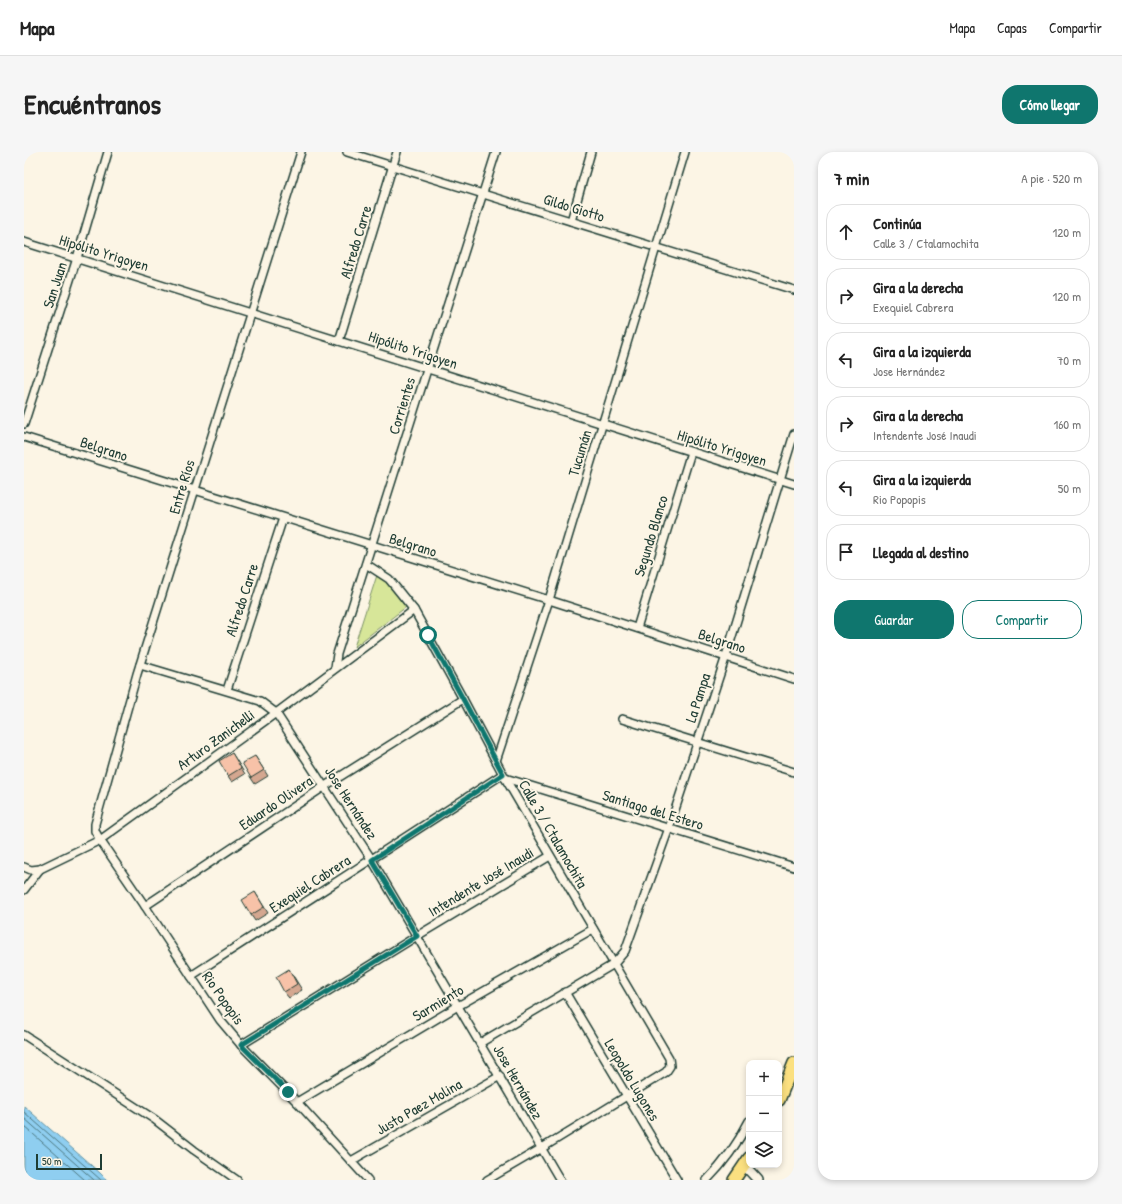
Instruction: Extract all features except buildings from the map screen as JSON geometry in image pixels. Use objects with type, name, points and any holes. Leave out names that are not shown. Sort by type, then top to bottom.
[{"type":"main road","points":[[781,1096],[794,1063]]},
{"type":"main road","points":[[734,1180],[746,1163]]},
{"type":"street","name":"San Juan","points":[[24,424],[108,152]]},
{"type":"street","name":"Entre Ríos","points":[[95,831],[95,824],[140,665],[301,152]]},
{"type":"street","name":"Gildo Giotto","points":[[347,152],[794,290]]},
{"type":"street","name":"Alfredo Carre","points":[[339,340],[397,152]]},
{"type":"street","name":"Corrientes","points":[[335,668],[337,654],[496,152]]},
{"type":"street","points":[[571,221],[591,152]]},
{"type":"street","name":"Tucumán","points":[[496,761],[549,600],[685,152]]},
{"type":"street","name":"Hipólito Yrigoyen","points":[[24,242],[251,312],[794,484]]},
{"type":"street","name":"La Pampa","points":[[614,964],[625,952],[669,828],[726,656],[794,434]]},
{"type":"street","name":"Belgrano","points":[[24,437],[549,600],[794,679]]},
{"type":"street","name":"Segundo Blanco","points":[[637,628],[691,452]]},
{"type":"street","name":"Alfredo Carre","points":[[227,690],[282,518]]},
{"type":"street","name":"Calle 3 / Ctalamochita","points":[[366,564],[389,579],[414,610],[504,776],[669,1058],[670,1066],[666,1072],[627,1096]]},
{"type":"street","name":"Arturo Zanichelli","points":[[40,869],[100,840],[276,713],[414,610]]},
{"type":"street","name":"Jose Hernández","points":[[140,665],[260,701],[276,713],[372,860],[560,1180]]},
{"type":"street","name":"Eduardo Olivera","points":[[145,906],[325,786],[463,699]]},
{"type":"street","points":[[622,719],[794,772]]},
{"type":"street","name":"Santiago del Estero","points":[[504,776],[794,867]]},
{"type":"street","name":"Exequiel Cabrera","points":[[191,976],[504,776]]},
{"type":"street","name":"Rio Popopis","points":[[95,831],[220,1020],[241,1045],[297,1102],[368,1180]]},
{"type":"street","name":"Intendente José Inaudi","points":[[241,1045],[550,856]]},
{"type":"street","points":[[24,867],[31,870],[40,869]]},
{"type":"street","points":[[24,890],[40,869]]},
{"type":"street","name":"Sarmiento","points":[[297,1102],[593,928]]},
{"type":"street","points":[[480,1043],[614,964]]},
{"type":"street","name":"Leopoldo Lugones","points":[[565,992],[678,1180]]},
{"type":"street","points":[[24,1035],[154,1119],[194,1150],[237,1180]]},
{"type":"street","name":"Justo Paez Molina","points":[[351,1161],[500,1076]]},
{"type":"street","points":[[487,1180],[627,1096]]},
{"type":"street","points":[[707,1180],[720,1168],[746,1128]]},
{"type":"street","points":[[751,1168],[758,1180]]},
{"type":"green space","points":[[378,572],[406,607],[354,647]]},
{"type":"water","points":[[24,1106],[100,1173],[107,1180],[24,1180]]},
{"type":"route","points":[[288,1092],[241,1045],[417,936],[372,860],[503,774],[428,635]]}]
